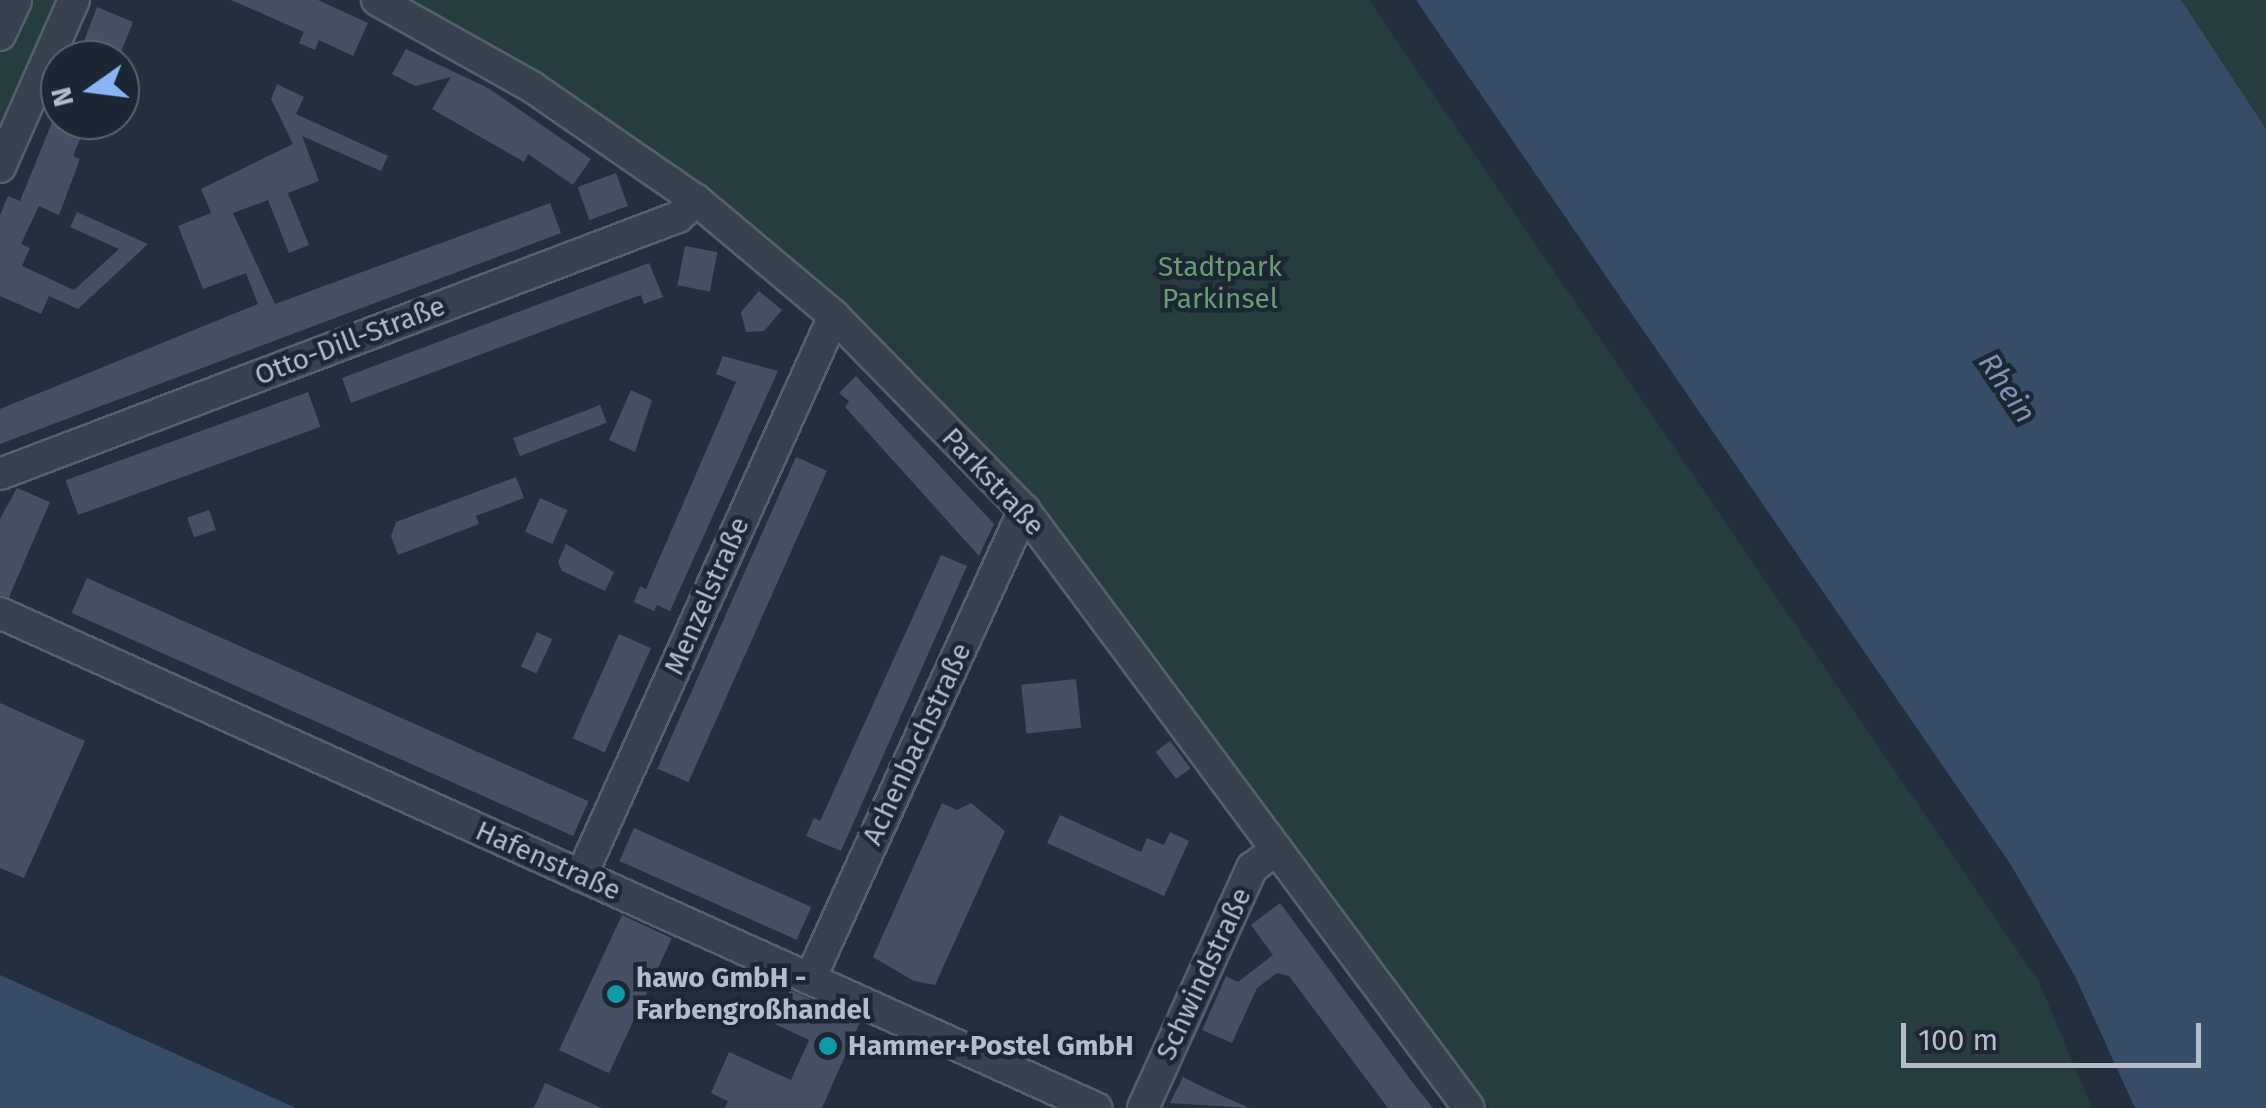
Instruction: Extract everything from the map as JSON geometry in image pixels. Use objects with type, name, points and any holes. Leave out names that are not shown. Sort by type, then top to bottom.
[{"type":"street","points":[[0,35],[16,0]]},
{"type":"street","points":[[0,167],[74,0]]},
{"type":"street","name":"Parkstraße","points":[[377,0],[532,87],[696,200],[834,316],[1024,510],[1469,1108]]},
{"type":"street","name":"Otto-Dill-Straße","points":[[0,474],[678,218],[696,200]]},
{"type":"street","name":"Menzelstraße","points":[[580,876],[834,316]]},
{"type":"street","name":"Achenbachstraße","points":[[810,979],[1024,510]]},
{"type":"street","name":"Hafenstraße","points":[[0,613],[1096,1108]]},
{"type":"street","name":"Schwindstraße","points":[[1142,1108],[1252,868],[1276,849]]},
{"type":"green space","points":[[23,0],[67,0],[49,40],[40,40],[40,60],[0,149],[0,52]]},
{"type":"green space","name":"Stadtpark Parkinsel","points":[[411,0],[1369,0],[2039,982],[2092,1108],[1489,1108],[1035,497],[842,305],[715,195],[541,74]]},
{"type":"green space","points":[[2080,0],[2266,0],[2266,262]]},
{"type":"water","name":"Rhein","points":[[1416,0],[2181,0],[2266,129],[2266,1108],[2135,1108],[2075,976],[2011,865]]},
{"type":"water","points":[[0,975],[296,1108],[0,1108]]},
{"type":"building","points":[[231,0],[318,0],[368,23],[353,56],[319,40],[315,50],[299,43],[304,32]]},
{"type":"building","points":[[97,7],[133,22],[126,40],[85,40]]},
{"type":"building","points":[[406,49],[488,88],[591,159],[573,185],[528,154],[524,162],[432,109],[451,77],[415,86],[392,74]]},
{"type":"building","points":[[277,84],[304,97],[296,114],[388,156],[381,171],[302,136],[319,181],[288,193],[309,245],[289,253],[268,200],[233,213],[275,304],[550,203],[561,233],[0,444],[0,409],[258,304],[246,273],[203,289],[178,226],[211,213],[201,189],[293,144],[271,99]]},
{"type":"building","points":[[45,140],[80,140],[73,156],[80,159],[59,215],[39,206],[21,244],[30,248],[22,266],[74,290],[119,249],[70,227],[77,212],[148,244],[78,309],[49,296],[41,314],[0,296],[0,215],[8,196],[20,201]]},
{"type":"building","points":[[616,173],[628,206],[589,220],[577,187]]},
{"type":"building","points":[[685,246],[717,252],[710,292],[677,285]]},
{"type":"building","points":[[649,263],[663,297],[644,304],[641,295],[351,403],[342,378]]},
{"type":"building","points":[[759,291],[782,310],[764,331],[746,332],[741,312]]},
{"type":"building","points":[[723,356],[778,371],[670,611],[657,605],[654,611],[634,602],[640,586],[646,589],[736,382],[716,374]]},
{"type":"building","points":[[856,376],[994,524],[979,556],[845,407],[849,401],[839,393]]},
{"type":"building","points":[[631,390],[652,400],[635,452],[609,440]]},
{"type":"building","points":[[308,392],[321,427],[78,515],[66,480]]},
{"type":"building","points":[[600,405],[607,423],[520,456],[513,438]]},
{"type":"building","points":[[796,457],[827,471],[688,782],[657,769]]},
{"type":"building","points":[[516,477],[524,498],[476,516],[479,524],[398,555],[391,536],[396,522]]},
{"type":"building","points":[[17,488],[50,502],[9,597],[0,595],[0,519]]},
{"type":"building","points":[[540,498],[567,510],[552,544],[525,532]]},
{"type":"building","points":[[209,510],[216,530],[194,537],[187,517]]},
{"type":"building","points":[[566,544],[614,572],[605,591],[562,571],[558,562]]},
{"type":"building","points":[[941,555],[967,566],[841,851],[806,836],[814,818],[820,821]]},
{"type":"building","points":[[87,578],[589,801],[573,836],[72,613]]},
{"type":"building","points":[[537,632],[552,639],[536,674],[521,666]]},
{"type":"building","points":[[619,634],[651,648],[605,752],[573,738]]},
{"type":"building","points":[[1076,679],[1081,728],[1026,733],[1021,685]]},
{"type":"building","points":[[0,703],[85,741],[24,878],[0,868]]},
{"type":"building","points":[[1170,741],[1190,768],[1176,779],[1156,752]]},
{"type":"building","points":[[942,803],[957,810],[971,803],[1005,831],[935,985],[914,981],[873,957]]},
{"type":"building","points":[[1060,815],[1141,852],[1147,838],[1164,845],[1170,832],[1189,841],[1164,896],[1047,843]]},
{"type":"building","points":[[634,828],[811,907],[797,940],[619,861]]},
{"type":"building","points":[[1280,903],[1433,1108],[1388,1108],[1289,976],[1277,973],[1257,988],[1232,1043],[1202,1030],[1226,976],[1238,982],[1273,955],[1251,925]]},
{"type":"building","name":"hawo GmbH - Farbengroßhandel","points":[[622,915],[672,938],[609,1073],[559,1050]]},
{"type":"building","name":"Hammer+Postel GmbH","points":[[790,990],[860,1022],[822,1108],[725,1108],[728,1101],[711,1093],[729,1052],[791,1080],[809,1040],[775,1024]]},
{"type":"building","points":[[1183,1077],[1203,1087],[1249,1108],[1170,1103]]},
{"type":"building","points":[[545,1083],[602,1108],[534,1108]]},
{"type":"place","name":"hawo GmbH - Farbengroßhandel","points":[[616,994]]},
{"type":"place","name":"Hammer+Postel GmbH","points":[[828,1046]]}]
